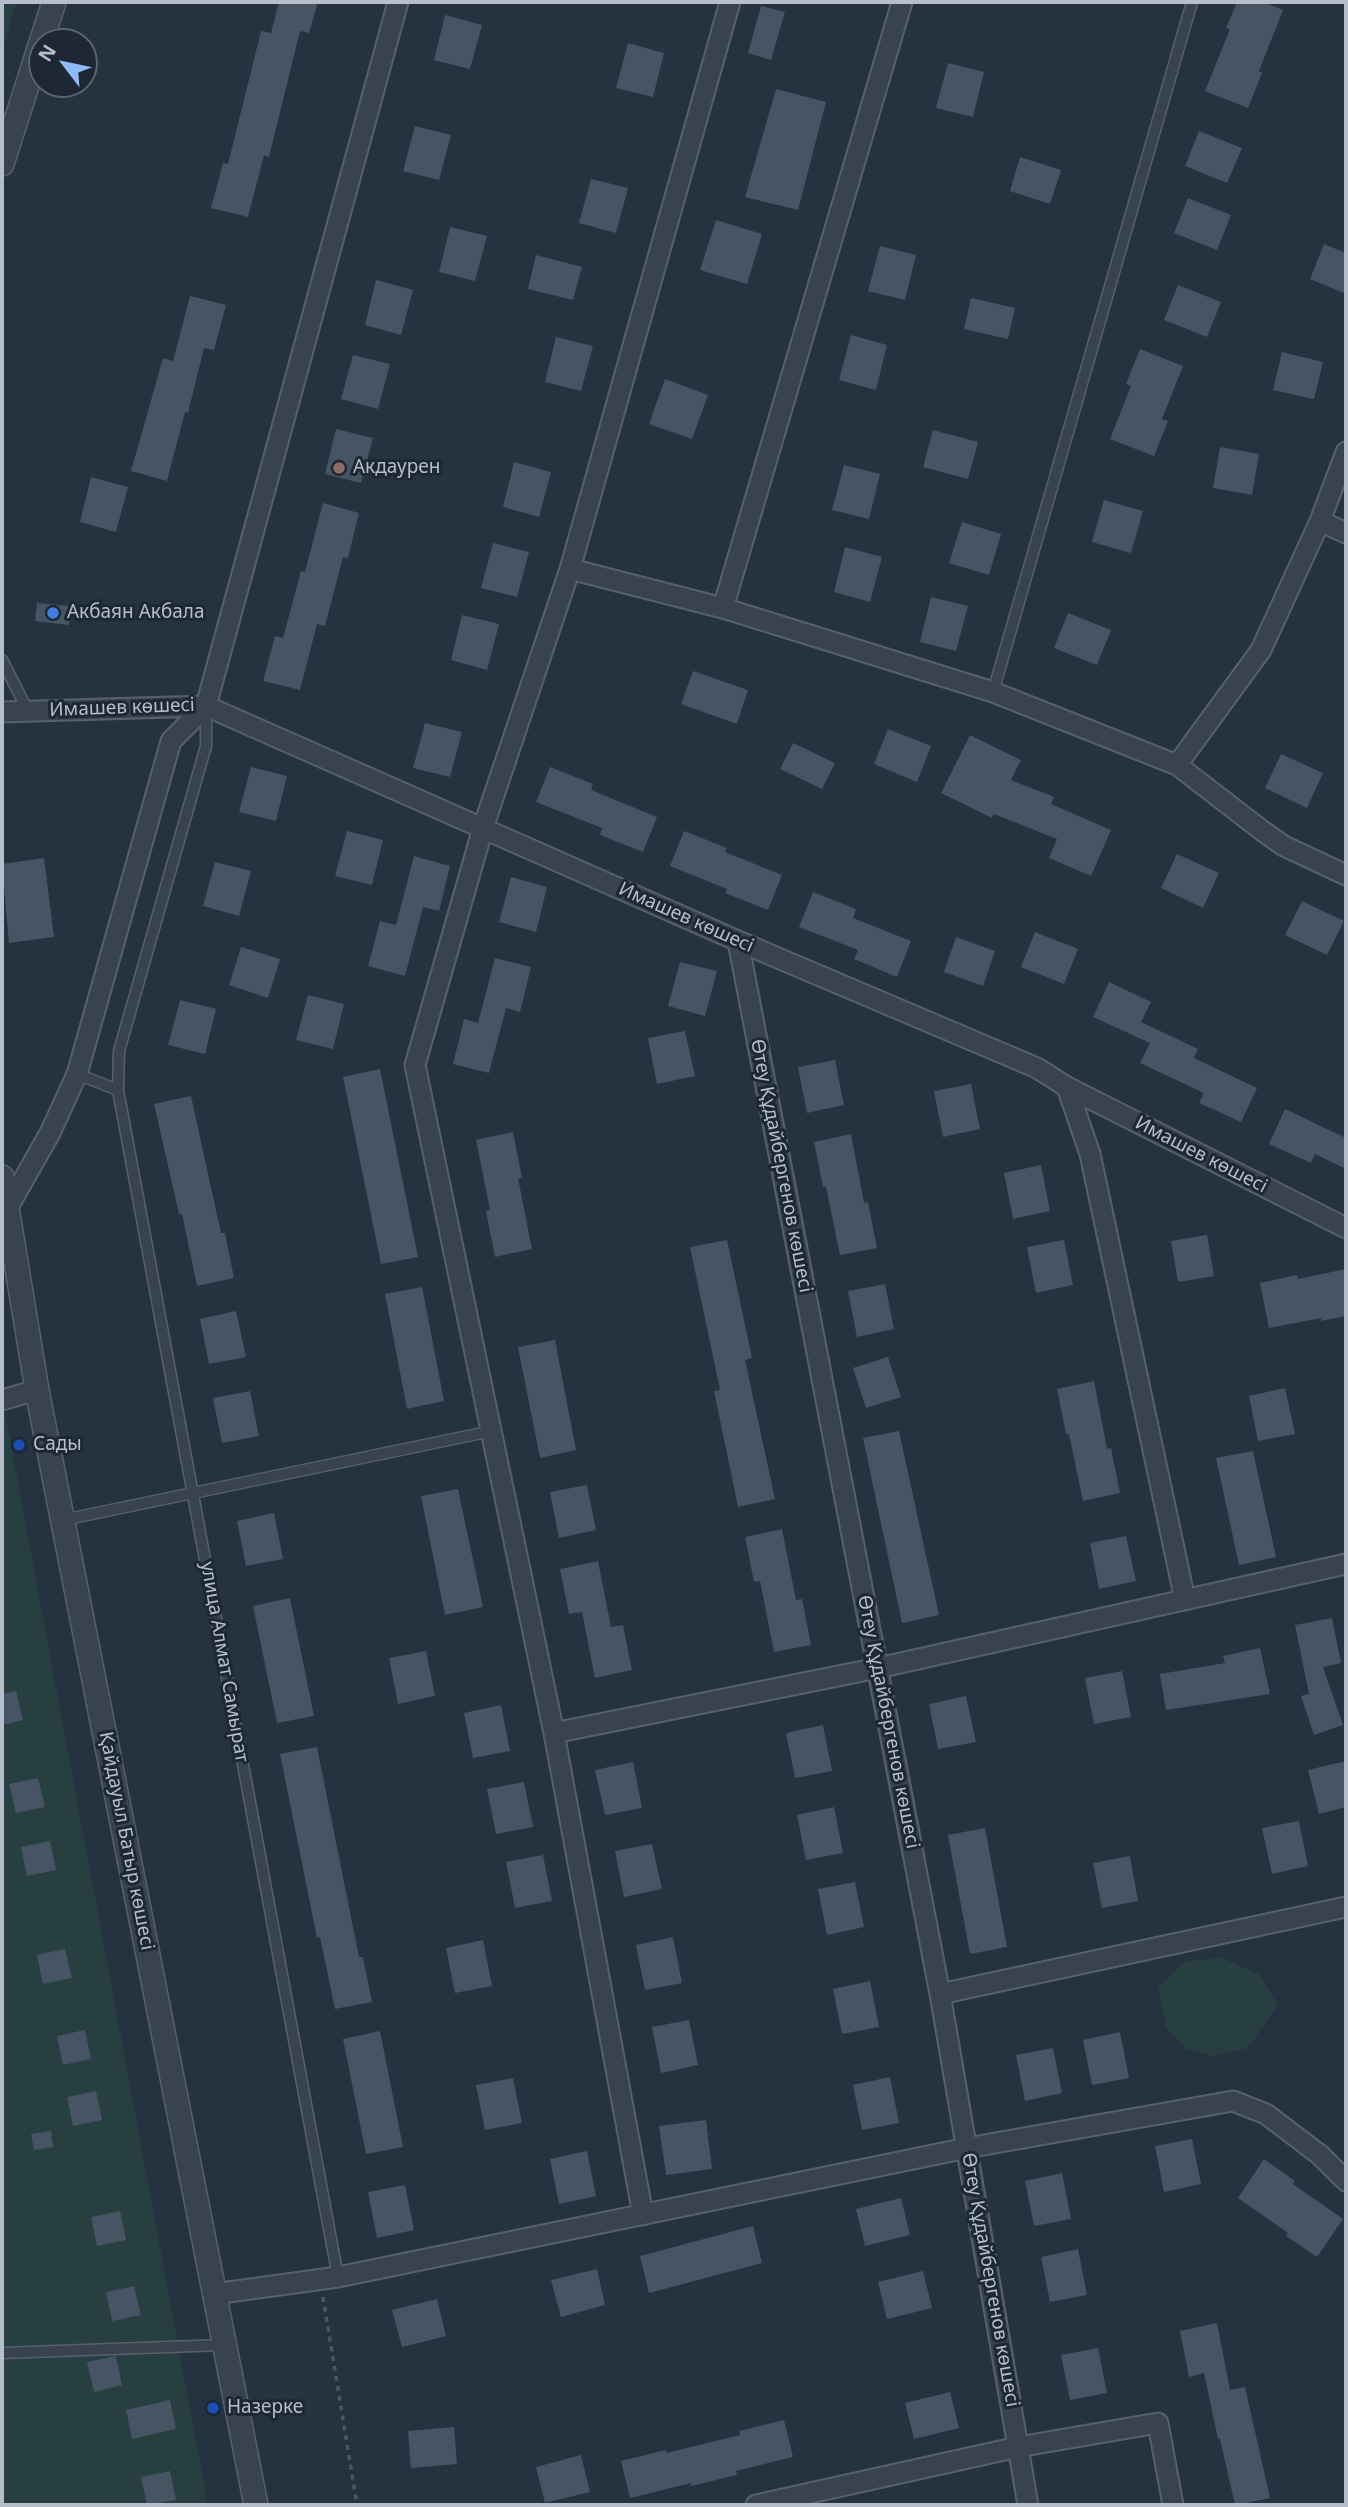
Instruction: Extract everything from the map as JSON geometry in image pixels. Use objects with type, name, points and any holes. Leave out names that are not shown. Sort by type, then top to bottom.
[{"type":"street","points":[[2,164],[54,2]]},
{"type":"street","points":[[8,1208],[50,1133],[78,1074],[171,741],[206,706],[398,2]]},
{"type":"street","points":[[643,2215],[554,1732],[415,1065],[483,828],[570,569],[730,2]]},
{"type":"street","points":[[723,608],[902,2]]},
{"type":"street","points":[[1177,765],[1261,650],[1320,521],[1346,452]]},
{"type":"street","points":[[1320,521],[1346,534]]},
{"type":"street","points":[[570,569],[723,608],[993,692],[1177,765],[1284,846],[1346,875]]},
{"type":"street","name":"Имашев көшесі","points":[[2,712],[206,706],[738,941],[1037,1068],[1067,1087],[1346,1228]]},
{"type":"street","name":"Өтеу Құдайбергенов көшесі","points":[[738,941],[940,1994],[1028,2505]]},
{"type":"street","points":[[1067,1087],[1090,1154],[1185,1600]]},
{"type":"street","name":"Қайдауыл Батыр көшесі","points":[[2,1177],[37,1390],[256,2505]]},
{"type":"street","points":[[2,1399],[37,1390]]},
{"type":"street","points":[[554,1732],[878,1668],[1346,1564]]},
{"type":"street","points":[[940,1994],[1346,1907]]},
{"type":"street","points":[[214,2294],[329,2278],[967,2148],[1233,2101],[1266,2114],[1320,2155],[1346,2180]]},
{"type":"street","points":[[756,2505],[1018,2447],[1158,2423],[1173,2505]]},
{"type":"lane","points":[[993,692],[1192,2]]},
{"type":"lane","points":[[2,660],[28,711]]},
{"type":"lane","name":"улица Алмат Самырат","points":[[206,706],[206,746],[119,1051],[118,1090],[193,1493],[329,2278]]},
{"type":"lane","points":[[78,1074],[118,1090]]},
{"type":"lane","points":[[63,1520],[492,1431]]},
{"type":"lane","points":[[2,2353],[223,2345]]},
{"type":"path","points":[[329,2278],[357,2505]]},
{"type":"green space","points":[[2,2],[16,2],[2,55]]},
{"type":"green space","points":[[2,1395],[4,1407],[208,2505],[2,2505]]},
{"type":"green space","points":[[1223,1958],[1260,1975],[1278,2005],[1248,2048],[1213,2056],[1186,2049],[1166,2027],[1158,1988],[1185,1961]]},
{"type":"building","points":[[279,2],[318,2],[309,33],[300,31],[269,157],[264,155],[248,217],[211,208],[223,163],[228,164],[261,31],[271,33]]},
{"type":"building","points":[[1237,2],[1263,2],[1283,10],[1248,108],[1205,91],[1230,29],[1226,28]]},
{"type":"building","points":[[761,6],[785,12],[771,60],[748,53]]},
{"type":"building","points":[[445,15],[482,25],[470,69],[434,60]]},
{"type":"building","points":[[628,43],[664,53],[653,97],[616,88]]},
{"type":"building","points":[[948,63],[984,72],[973,117],[936,108]]},
{"type":"building","points":[[776,89],[826,102],[798,210],[745,197]]},
{"type":"building","points":[[415,126],[451,135],[439,180],[403,171]]},
{"type":"building","points":[[1199,131],[1242,148],[1227,183],[1185,166]]},
{"type":"building","points":[[1020,157],[1061,170],[1050,204],[1010,191]]},
{"type":"building","points":[[591,179],[628,188],[616,233],[579,223]]},
{"type":"building","points":[[1188,198],[1231,215],[1217,250],[1174,233]]},
{"type":"building","points":[[716,220],[762,234],[747,284],[700,270]]},
{"type":"building","points":[[450,227],[487,236],[475,281],[439,272]]},
{"type":"building","points":[[1324,244],[1346,253],[1346,294],[1310,279]]},
{"type":"building","points":[[880,246],[916,255],[905,300],[868,291]]},
{"type":"building","points":[[536,255],[582,267],[573,300],[528,289]]},
{"type":"building","points":[[376,280],[413,290],[401,335],[365,325]]},
{"type":"building","points":[[1178,285],[1221,302],[1207,337],[1164,320]]},
{"type":"building","points":[[190,296],[226,305],[214,350],[204,348],[167,481],[131,471],[163,358],[173,361]]},
{"type":"building","points":[[971,298],[1015,308],[1008,339],[964,329]]},
{"type":"building","points":[[851,335],[887,345],[876,390],[839,380]]},
{"type":"building","points":[[556,337],[593,346],[581,391],[545,382]]},
{"type":"building","points":[[1140,349],[1183,366],[1162,419],[1168,421],[1154,456],[1110,439],[1131,386],[1126,384]]},
{"type":"building","points":[[1282,352],[1323,362],[1314,399],[1273,390]]},
{"type":"building","points":[[353,355],[390,364],[378,409],[341,399]]},
{"type":"building","points":[[665,379],[708,395],[692,439],[649,424]]},
{"type":"building","points":[[336,429],[373,438],[361,483],[325,474]]},
{"type":"building","points":[[933,430],[978,442],[968,479],[923,467]]},
{"type":"building","points":[[1220,447],[1259,454],[1252,495],[1213,488]]},
{"type":"building","points":[[514,462],[551,472],[539,517],[503,507]]},
{"type":"building","points":[[844,465],[880,474],[869,519],[832,510]]},
{"type":"building","points":[[91,477],[128,487],[116,532],[80,522]]},
{"type":"building","points":[[1104,500],[1143,511],[1131,553],[1092,542]]},
{"type":"building","points":[[323,503],[359,513],[348,558],[343,557],[325,626],[317,624],[300,690],[263,681],[275,636],[283,638],[301,571],[305,572]]},
{"type":"building","points":[[962,522],[1001,534],[989,575],[949,563]]},
{"type":"building","points":[[493,543],[529,552],[517,597],[481,588]]},
{"type":"building","points":[[845,547],[882,557],[870,602],[834,592]]},
{"type":"building","points":[[931,597],[968,606],[956,651],[920,642]]},
{"type":"building","name":"Акбаян Акбала","points":[[37,603],[70,606],[69,625],[35,621]]},
{"type":"building","points":[[1068,613],[1111,630],[1097,665],[1054,648]]},
{"type":"building","points":[[462,615],[499,624],[487,670],[451,660]]},
{"type":"building","points":[[693,671],[748,690],[737,724],[681,704]]},
{"type":"building","points":[[425,723],[462,732],[450,777],[413,768]]},
{"type":"building","points":[[888,729],[931,746],[917,782],[874,764]]},
{"type":"building","points":[[970,735],[1021,760],[1011,780],[1054,797],[1051,804],[1111,830],[1091,876],[1049,858],[1057,839],[994,814],[992,818],[941,793]]},
{"type":"building","points":[[793,743],[835,763],[822,789],[780,769]]},
{"type":"building","points":[[1281,754],[1323,773],[1307,808],[1265,788]]},
{"type":"building","points":[[251,767],[287,776],[276,821],[239,812]]},
{"type":"building","points":[[550,767],[593,784],[591,790],[657,817],[643,852],[600,835],[602,828],[536,802]]},
{"type":"building","points":[[347,831],[383,840],[372,885],[335,876]]},
{"type":"building","points":[[684,831],[727,848],[725,852],[782,875],[768,910],[725,893],[727,889],[670,866]]},
{"type":"building","points":[[1177,854],[1219,873],[1203,908],[1161,888]]},
{"type":"building","points":[[414,856],[450,866],[439,911],[423,907],[405,976],[368,966],[380,921],[396,925]]},
{"type":"building","points":[[44,858],[54,937],[9,943],[2,864]]},
{"type":"building","points":[[215,862],[251,871],[239,916],[203,906]]},
{"type":"building","points":[[511,877],[547,887],[536,932],[499,922]]},
{"type":"building","points":[[813,892],[856,909],[853,918],[911,941],[897,977],[854,959],[858,950],[799,927]]},
{"type":"building","points":[[1302,901],[1344,921],[1327,955],[1285,935]]},
{"type":"building","points":[[1035,932],[1078,949],[1064,984],[1021,967]]},
{"type":"building","points":[[956,937],[995,951],[983,986],[944,972]]},
{"type":"building","points":[[241,947],[280,959],[268,998],[229,985]]},
{"type":"building","points":[[495,958],[531,967],[520,1012],[506,1008],[489,1073],[453,1064],[464,1019],[478,1023]]},
{"type":"building","points":[[680,962],[717,971],[705,1016],[668,1006]]},
{"type":"building","points":[[1109,982],[1151,1002],[1141,1022],[1198,1049],[1194,1058],[1257,1088],[1241,1122],[1199,1103],[1204,1093],[1140,1063],[1150,1043],[1093,1017]]},
{"type":"building","points":[[308,995],[344,1004],[333,1049],[296,1040]]},
{"type":"building","points":[[180,1000],[216,1009],[205,1054],[168,1045]]},
{"type":"building","points":[[685,1031],[695,1076],[657,1084],[648,1038]]},
{"type":"building","points":[[835,1060],[844,1105],[807,1113],[798,1067]]},
{"type":"building","points":[[380,1069],[418,1257],[381,1264],[343,1077]]},
{"type":"building","points":[[971,1084],[980,1129],[943,1137],[934,1091]]},
{"type":"building","points":[[191,1096],[221,1233],[225,1233],[234,1278],[197,1286],[154,1104]]},
{"type":"building","points":[[1285,1109],[1346,1138],[1346,1169],[1315,1154],[1311,1163],[1269,1144]]},
{"type":"building","points":[[513,1132],[522,1178],[518,1178],[532,1249],[495,1257],[486,1211],[490,1210],[476,1140]]},
{"type":"building","points":[[851,1134],[864,1203],[868,1202],[877,1248],[840,1255],[814,1142]]},
{"type":"building","points":[[1041,1165],[1050,1211],[1013,1219],[1004,1173]]},
{"type":"building","points":[[1207,1235],[1214,1276],[1178,1282],[1171,1241]]},
{"type":"building","points":[[727,1240],[752,1358],[745,1360],[775,1499],[738,1507],[714,1391],[720,1390],[690,1247]]},
{"type":"building","points":[[1064,1240],[1073,1285],[1036,1293],[1027,1247]]},
{"type":"building","points":[[1346,1269],[1346,1316],[1269,1328],[1260,1283],[1297,1275],[1298,1279]]},
{"type":"building","points":[[885,1284],[894,1329],[857,1337],[848,1291]]},
{"type":"building","points":[[422,1287],[444,1401],[407,1409],[385,1294]]},
{"type":"building","points":[[236,1311],[246,1357],[209,1364],[200,1319]]},
{"type":"building","points":[[555,1340],[576,1450],[540,1458],[518,1347]]},
{"type":"building","points":[[888,1357],[901,1397],[866,1408],[853,1368]]},
{"type":"building","points":[[1094,1381],[1107,1449],[1111,1448],[1120,1493],[1083,1501],[1057,1389]]},
{"type":"building","points":[[1285,1388],[1295,1434],[1258,1441],[1249,1396]]},
{"type":"building","points":[[250,1391],[259,1436],[222,1443],[213,1398]]},
{"type":"building","points":[[899,1431],[939,1615],[902,1623],[863,1438]]},
{"type":"building","points":[[1253,1451],[1276,1557],[1239,1565],[1216,1458]]},
{"type":"building","points":[[587,1485],[596,1530],[559,1538],[550,1492]]},
{"type":"building","points":[[458,1489],[483,1607],[445,1615],[421,1496]]},
{"type":"building","points":[[274,1513],[283,1559],[246,1566],[237,1521]]},
{"type":"building","points":[[782,1529],[796,1600],[802,1599],[811,1645],[774,1652],[760,1581],[754,1582],[745,1537]]},
{"type":"building","points":[[1126,1536],[1136,1581],[1099,1589],[1090,1543]]},
{"type":"building","points":[[598,1561],[611,1627],[623,1625],[632,1670],[595,1678],[582,1612],[569,1614],[560,1569]]},
{"type":"building","points":[[290,1598],[314,1716],[277,1723],[253,1606]]},
{"type":"building","points":[[1332,1618],[1341,1663],[1323,1667],[1343,1725],[1314,1735],[1301,1696],[1309,1694],[1295,1625]]},
{"type":"building","points":[[1260,1648],[1270,1694],[1166,1710],[1160,1674],[1225,1663],[1223,1656]]},
{"type":"building","points":[[426,1651],[435,1696],[398,1704],[389,1658]]},
{"type":"building","points":[[1122,1671],[1131,1717],[1094,1724],[1085,1678]]},
{"type":"building","points":[[16,1691],[23,1720],[2,1725],[2,1694]]},
{"type":"building","points":[[966,1696],[976,1742],[938,1749],[929,1704]]},
{"type":"building","points":[[501,1705],[510,1751],[473,1758],[464,1713]]},
{"type":"building","points":[[823,1725],[832,1771],[795,1778],[786,1733]]},
{"type":"building","points":[[317,1747],[359,1957],[363,1957],[372,2002],[335,2009],[320,1937],[317,1938],[280,1754]]},
{"type":"building","points":[[1346,1761],[1346,1807],[1319,1814],[1308,1770]]},
{"type":"building","points":[[633,1762],[642,1808],[605,1815],[595,1770]]},
{"type":"building","points":[[38,1778],[45,1807],[16,1813],[9,1784]]},
{"type":"building","points":[[524,1782],[533,1827],[496,1834],[487,1789]]},
{"type":"building","points":[[834,1807],[843,1853],[806,1860],[797,1815]]},
{"type":"building","points":[[1299,1821],[1308,1866],[1272,1874],[1262,1828]]},
{"type":"building","points":[[985,1828],[1007,1947],[970,1954],[948,1835]]},
{"type":"building","points":[[50,1841],[56,1870],[27,1876],[21,1847]]},
{"type":"building","points":[[652,1844],[662,1889],[624,1897],[615,1851]]},
{"type":"building","points":[[543,1855],[552,1901],[515,1908],[506,1862]]},
{"type":"building","points":[[1130,1856],[1138,1901],[1102,1908],[1093,1863]]},
{"type":"building","points":[[855,1882],[864,1927],[827,1935],[818,1889]]},
{"type":"building","points":[[673,1937],[682,1983],[645,1990],[636,1945]]},
{"type":"building","points":[[483,1940],[492,1986],[455,1993],[446,1948]]},
{"type":"building","points":[[65,1949],[72,1978],[43,1984],[37,1955]]},
{"type":"building","points":[[870,1981],[879,2027],[842,2034],[833,1989]]},
{"type":"building","points":[[689,2020],[698,2065],[661,2073],[652,2027]]},
{"type":"building","points":[[85,2030],[91,2059],[63,2065],[57,2036]]},
{"type":"building","points":[[380,2031],[403,2147],[366,2154],[343,2039]]},
{"type":"building","points":[[1120,2032],[1129,2078],[1092,2085],[1083,2040]]},
{"type":"building","points":[[1053,2048],[1062,2093],[1025,2101],[1016,2055]]},
{"type":"building","points":[[890,2077],[899,2123],[862,2130],[853,2085]]},
{"type":"building","points":[[513,2078],[522,2123],[485,2130],[476,2085]]},
{"type":"building","points":[[96,2091],[102,2120],[73,2126],[67,2097]]},
{"type":"building","points":[[706,2120],[712,2169],[666,2175],[659,2126]]},
{"type":"building","points":[[51,2131],[53,2147],[34,2150],[31,2134]]},
{"type":"building","points":[[1192,2139],[1201,2184],[1164,2192],[1155,2146]]},
{"type":"building","points":[[587,2151],[596,2196],[559,2204],[550,2159]]},
{"type":"building","points":[[1264,2159],[1295,2181],[1293,2184],[1343,2219],[1317,2257],[1238,2198]]},
{"type":"building","points":[[1062,2173],[1071,2219],[1034,2226],[1025,2181]]},
{"type":"building","points":[[405,2185],[414,2230],[377,2238],[368,2192]]},
{"type":"building","points":[[901,2198],[910,2235],[865,2246],[856,2209]]},
{"type":"building","points":[[120,2211],[126,2240],[97,2246],[91,2217]]},
{"type":"building","points":[[753,2226],[762,2263],[649,2293],[640,2256]]},
{"type":"building","points":[[1078,2249],[1087,2295],[1050,2302],[1041,2257]]},
{"type":"building","points":[[597,2269],[605,2305],[561,2317],[551,2280]]},
{"type":"building","points":[[923,2271],[932,2308],[887,2319],[878,2282]]},
{"type":"building","points":[[134,2286],[141,2315],[112,2321],[106,2292]]},
{"type":"building","points":[[437,2299],[446,2336],[402,2347],[392,2310]]},
{"type":"building","points":[[1217,2323],[1230,2390],[1245,2387],[1270,2498],[1235,2505],[1204,2373],[1189,2377],[1180,2331]]},
{"type":"building","points":[[1098,2348],[1107,2393],[1070,2400],[1061,2355]]},
{"type":"building","points":[[116,2356],[122,2385],[94,2392],[87,2362]]},
{"type":"building","points":[[950,2392],[959,2428],[914,2439],[905,2403]]},
{"type":"building","points":[[170,2400],[176,2429],[132,2439],[126,2410]]},
{"type":"building","points":[[784,2420],[793,2457],[736,2471],[737,2475],[630,2498],[621,2461],[740,2435],[739,2431]]},
{"type":"building","points":[[454,2427],[457,2464],[411,2468],[408,2431]]},
{"type":"building","points":[[581,2455],[590,2492],[545,2503],[536,2467]]},
{"type":"building","points":[[170,2471],[176,2500],[147,2505],[141,2477]]},
{"type":"place","name":"Акдаурен","points":[[339,468]]},
{"type":"place","name":"Акбаян Акбала","points":[[53,613]]},
{"type":"place","name":"Сады","points":[[19,1445]]},
{"type":"place","name":"Назерке","points":[[213,2408]]}]
